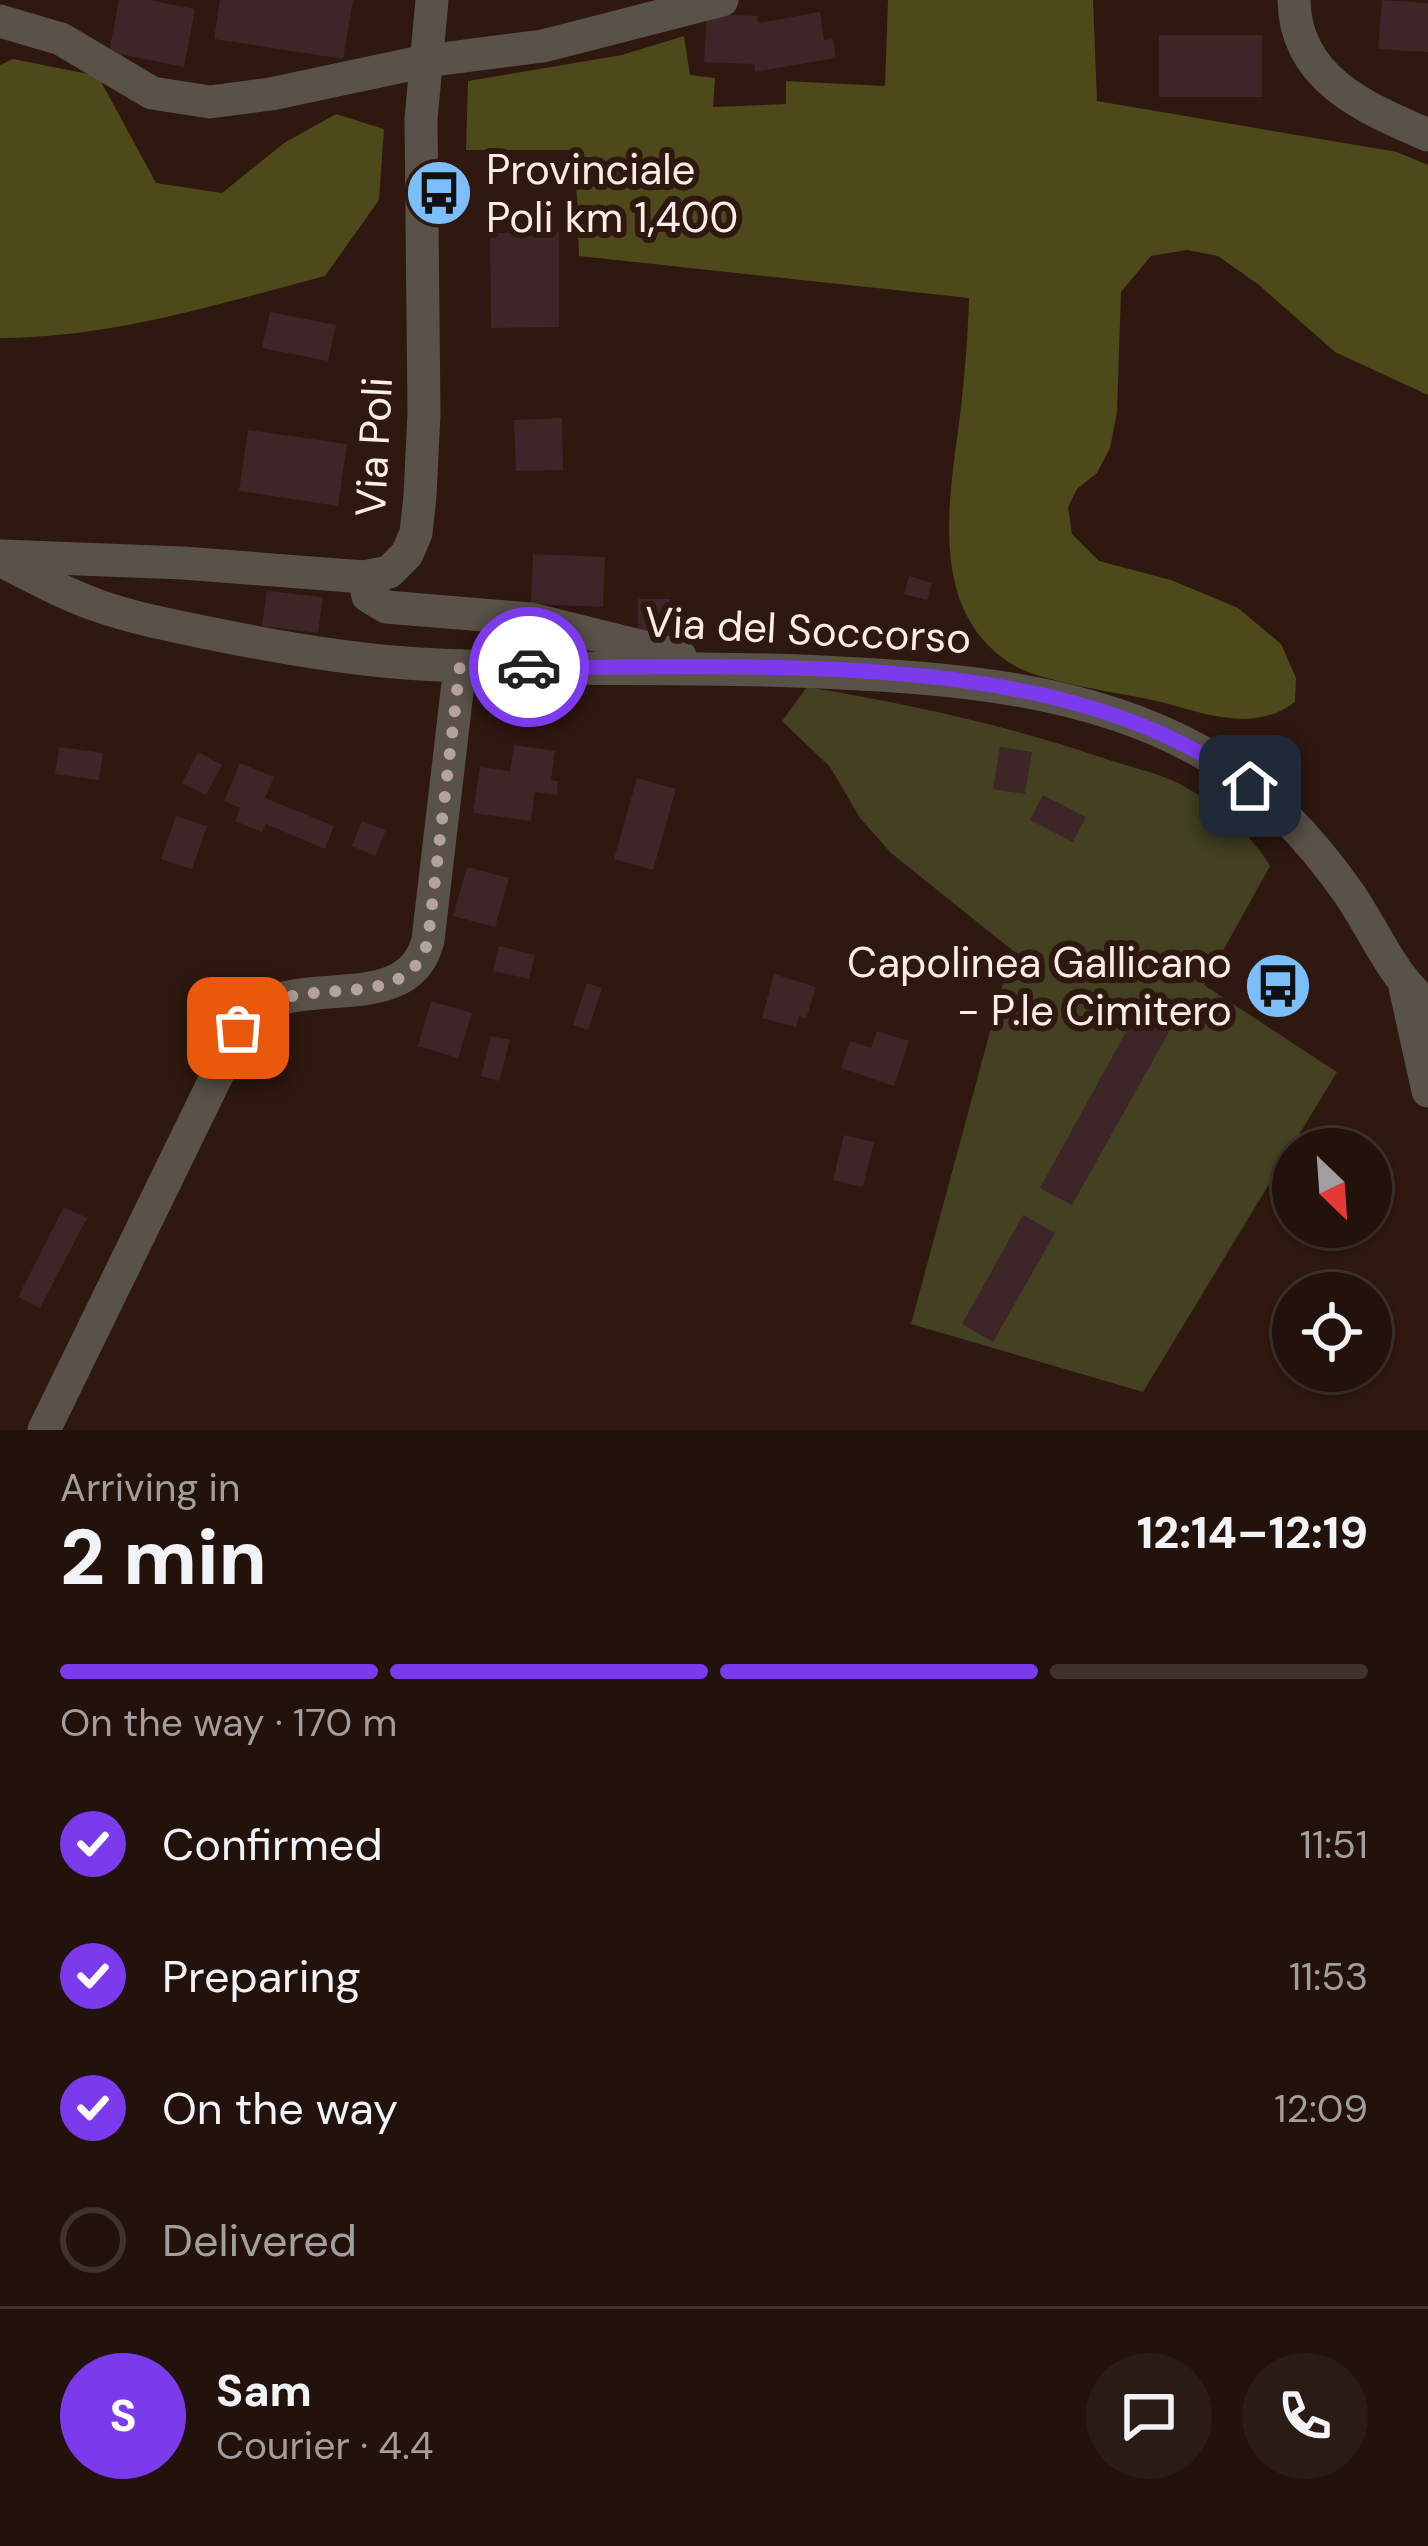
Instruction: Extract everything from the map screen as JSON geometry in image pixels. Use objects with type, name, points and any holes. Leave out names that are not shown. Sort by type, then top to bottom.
[{"type":"street","name":"Via Poli","points":[[0,558],[183,563],[364,577],[389,572],[400,564],[416,532],[424,413],[421,119],[432,0]]},
{"type":"street","points":[[0,21],[61,39],[135,86],[186,101],[255,96],[426,61],[543,46],[722,0]]},
{"type":"street","points":[[1294,0],[1300,38],[1320,73],[1366,107],[1428,135]]},
{"type":"street","name":"Via del Soccorso","points":[[0,558],[84,601],[153,622],[338,656],[460,666],[717,667],[988,683],[1072,703],[1189,745],[1250,786],[1301,835],[1348,892],[1416,996],[1428,1091]]},
{"type":"street","points":[[364,577],[368,596],[386,608],[531,619],[717,667]]},
{"type":"street","points":[[44,1430],[244,1020],[259,1005],[281,997],[384,985],[409,973],[422,958],[428,940],[460,666]]},
{"type":"shaded area","points":[[888,0],[1093,0],[1097,101],[1397,152],[1428,165],[1428,395],[1335,352],[1218,256],[1187,250],[1151,256],[1121,292],[1117,412],[1110,448],[1097,473],[1077,489],[1068,507],[1072,534],[1099,561],[1171,580],[1238,608],[1281,644],[1296,678],[1295,702],[1278,712],[1242,719],[1223,717],[1060,681],[1015,666],[986,643],[966,615],[950,548],[949,513],[969,298],[579,256],[575,150],[466,150],[468,81],[622,55],[684,36],[690,75],[715,78],[713,107],[786,104],[786,81],[885,86]]},
{"type":"shaded area","points":[[13,59],[98,76],[156,183],[222,193],[284,143],[336,114],[384,129],[379,200],[325,276],[124,326],[0,338],[0,65]]},
{"type":"shaded area","points":[[807,687],[920,708],[1067,746],[1182,785],[1243,831],[1270,866],[1204,985],[1337,1072],[1303,1128],[1272,1128],[1272,1179],[1143,1392],[911,1324],[1012,950],[891,853],[860,818],[830,767],[782,721]]},
{"type":"building","points":[[119,0],[195,9],[184,67],[109,52]]},
{"type":"building","points":[[220,0],[353,0],[343,59],[214,39]]},
{"type":"building","points":[[1382,0],[1428,3],[1428,52],[1378,49]]},
{"type":"building","points":[[820,12],[824,40],[833,39],[836,58],[755,72],[754,64],[704,62],[707,14],[757,16],[758,23]]},
{"type":"building","points":[[1159,35],[1262,35],[1262,97],[1159,97]]},
{"type":"building","points":[[559,232],[559,327],[491,328],[490,233]]},
{"type":"building","points":[[270,312],[336,325],[328,361],[262,348]]},
{"type":"building","points":[[562,418],[563,470],[516,471],[514,420]]},
{"type":"building","points":[[248,430],[347,444],[338,506],[239,491]]},
{"type":"building","points":[[533,554],[605,557],[603,607],[531,604]]},
{"type":"building","points":[[909,576],[932,583],[927,600],[904,594]]},
{"type":"building","points":[[267,591],[323,597],[318,633],[262,626]]},
{"type":"building","points":[[638,599],[670,599],[669,637],[638,637]]},
{"type":"building","points":[[514,745],[555,751],[551,780],[558,781],[557,795],[535,792],[531,821],[473,813],[480,767],[510,771]]},
{"type":"building","points":[[59,747],[103,753],[99,780],[55,774]]},
{"type":"building","points":[[1000,747],[1032,752],[1025,794],[993,789]]},
{"type":"building","points":[[198,752],[222,765],[206,795],[182,783]]},
{"type":"building","points":[[240,763],[274,777],[265,798],[334,826],[325,849],[266,824],[262,832],[235,821],[240,808],[224,801]]},
{"type":"building","points":[[637,778],[676,789],[653,870],[614,859]]},
{"type":"building","points":[[1043,795],[1086,817],[1073,842],[1030,820]]},
{"type":"building","points":[[176,816],[207,826],[192,869],[161,859]]},
{"type":"building","points":[[362,821],[386,830],[375,856],[352,846]]},
{"type":"building","points":[[467,867],[509,878],[495,927],[453,916]]},
{"type":"building","points":[[499,946],[535,955],[529,979],[493,971]]},
{"type":"building","points":[[774,974],[816,987],[806,1019],[799,1016],[796,1027],[762,1018]]},
{"type":"building","points":[[587,983],[602,988],[588,1030],[573,1025]]},
{"type":"building","points":[[431,1001],[472,1013],[458,1058],[418,1046]]},
{"type":"building","points":[[1137,1012],[1170,1030],[1072,1205],[1040,1188]]},
{"type":"building","points":[[877,1031],[909,1041],[894,1086],[841,1068],[850,1041],[871,1048]]},
{"type":"building","points":[[491,1036],[510,1040],[499,1081],[481,1076]]},
{"type":"building","points":[[844,1135],[874,1142],[863,1187],[833,1180]]},
{"type":"building","points":[[64,1207],[87,1218],[40,1308],[18,1297]]},
{"type":"building","points":[[1023,1215],[1055,1233],[993,1342],[962,1324]]},
{"type":"way so far","points":[[238,1028],[259,1005],[270,1001],[384,985],[416,967],[428,940],[460,666],[529,667]]},
{"type":"place","name":"Provinciale Poli km 1,400","points":[[439,193]]},
{"type":"place","name":"Capolinea Gallicano - P.le Cimitero","points":[[1278,986]]},
{"type":"route","points":[[529,667],[717,667],[988,683],[1072,703],[1158,732],[1205,754],[1250,786]]}]
